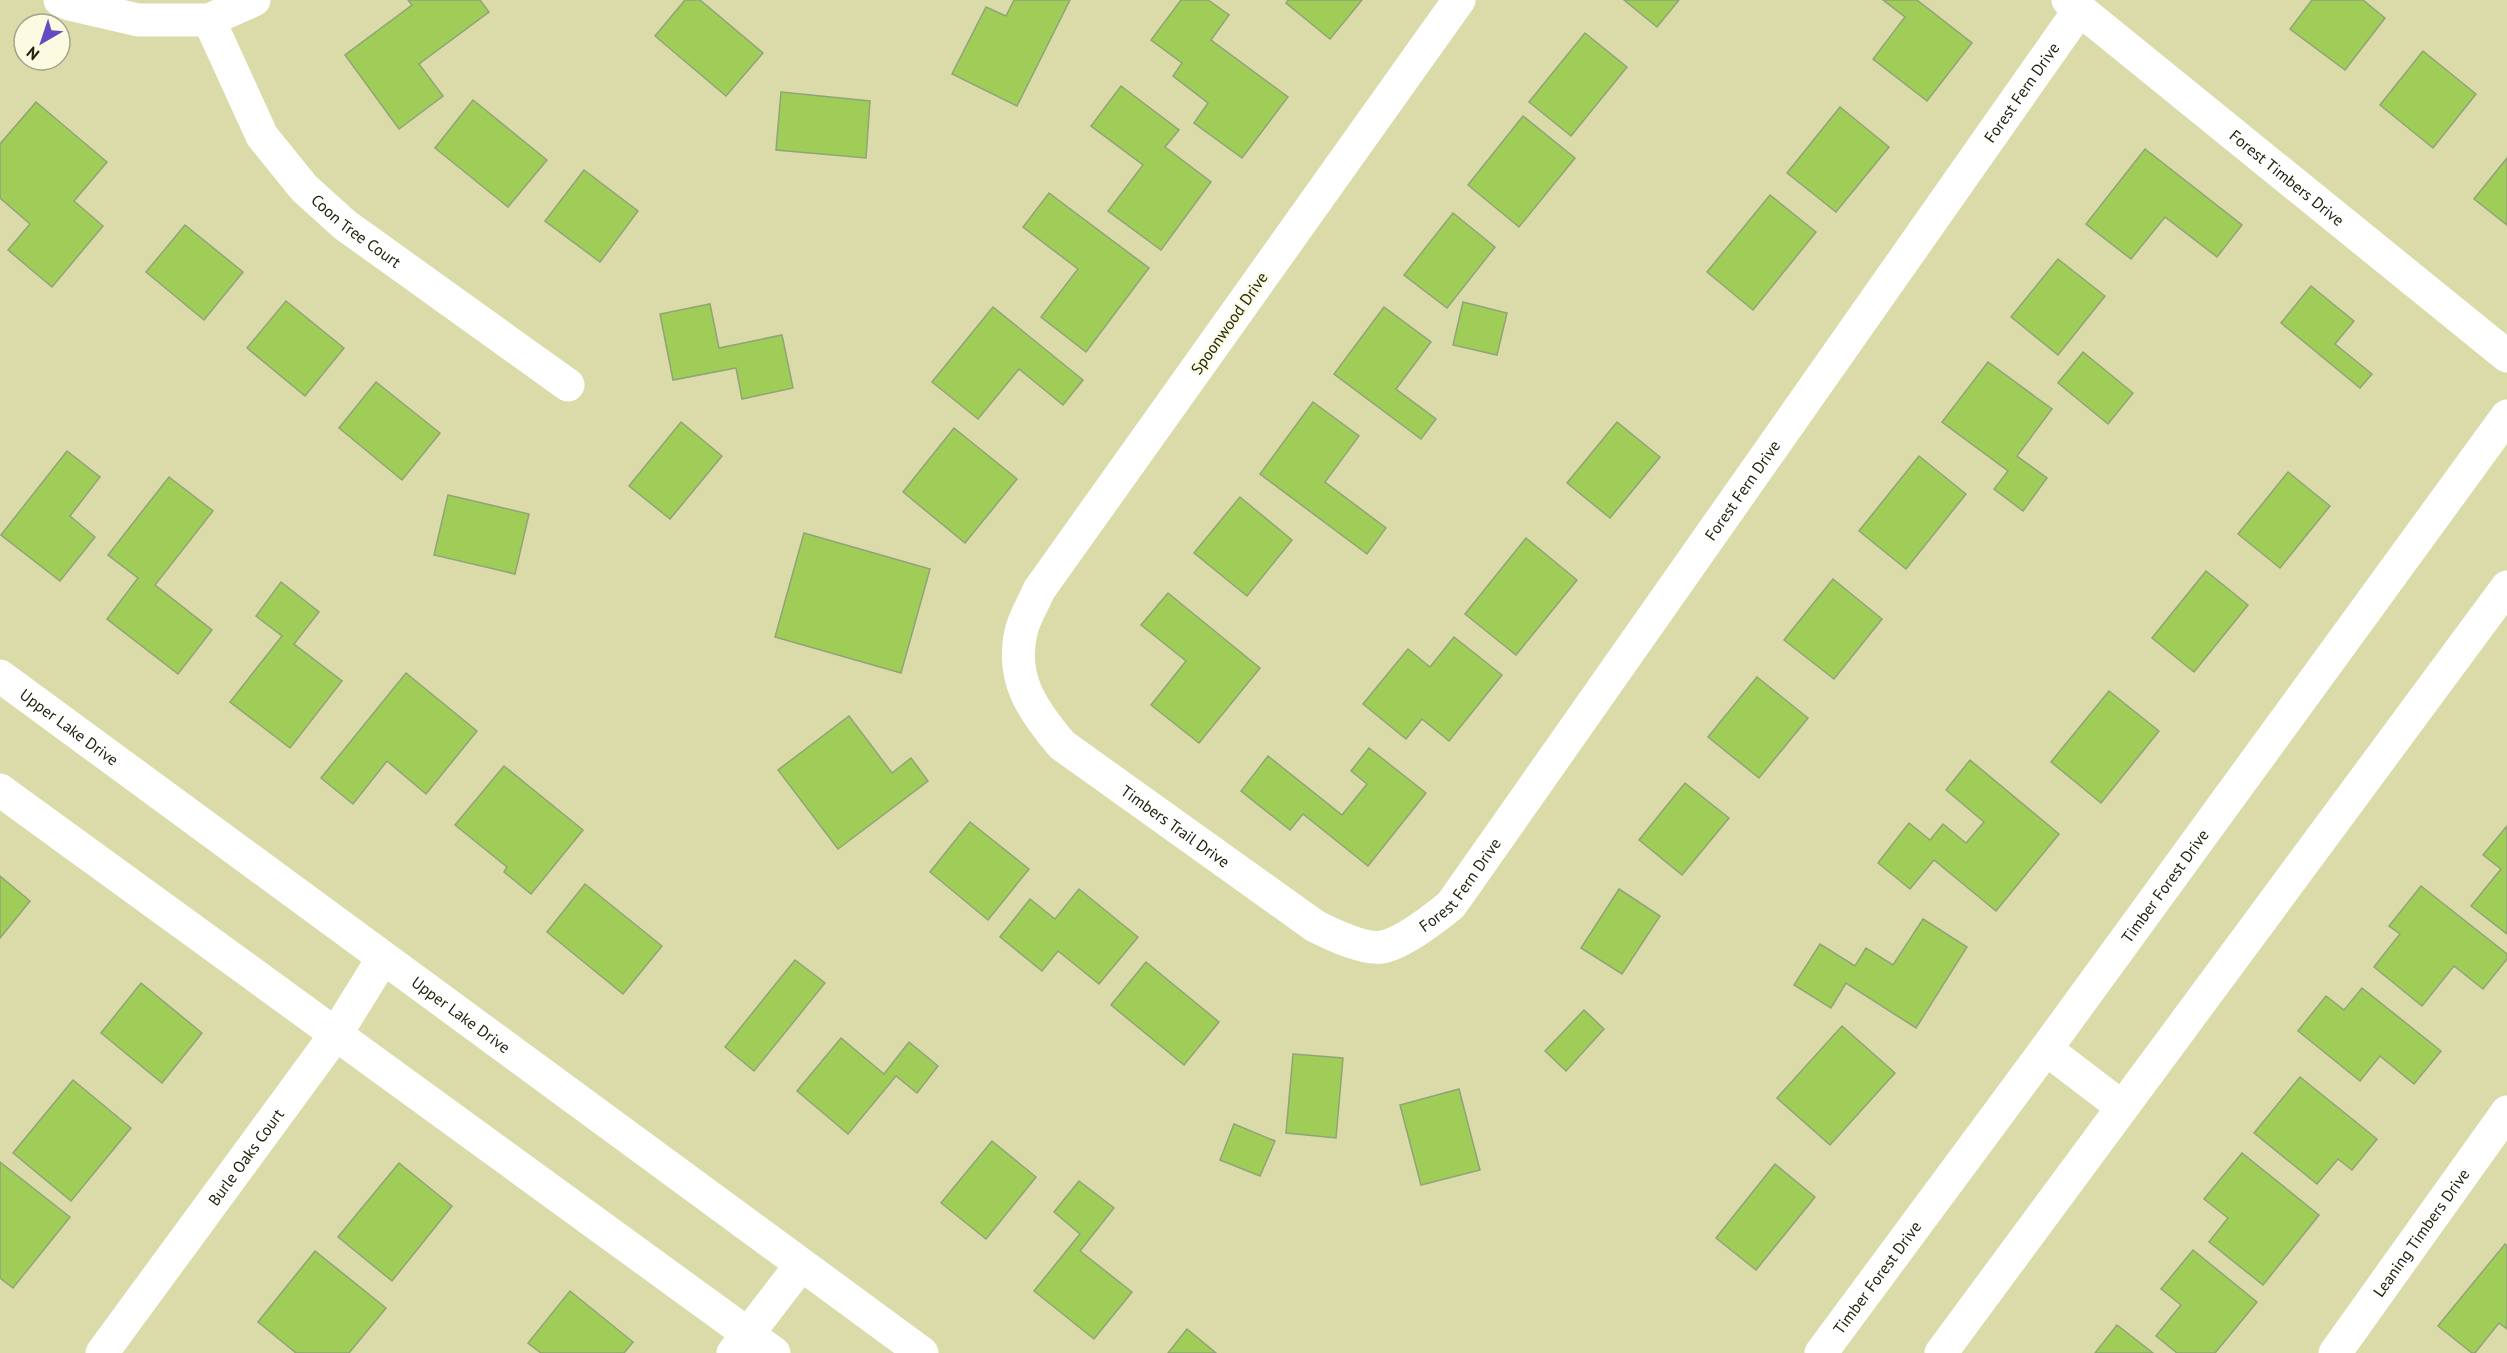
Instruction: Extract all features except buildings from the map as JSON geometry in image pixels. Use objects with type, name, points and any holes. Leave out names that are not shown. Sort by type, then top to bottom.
[{"type":"street","points":[[60,0],[138,20],[209,20],[254,0]]},
{"type":"street","name":"Spoonwood Drive","points":[[1019,655],[1022,628],[1039,590],[1459,0]]},
{"type":"street","name":"Forest Timbers Drive","points":[[2074,4],[2507,356]]},
{"type":"street","name":"Forest Fern Drive","points":[[1382,947],[1419,930],[1451,905],[2074,4]]},
{"type":"street","name":"Coon Tree Court","points":[[209,20],[262,136],[304,188],[345,225],[568,385]]},
{"type":"street","name":"Timber Forest Drive","points":[[1821,1353],[2046,1049],[2507,416]]},
{"type":"street","points":[[1941,1353],[2507,587]]},
{"type":"street","name":"Timbers Trail Drive","points":[[1019,655],[1025,694],[1038,717],[1062,745],[1315,926],[1345,941],[1382,947]]},
{"type":"street","name":"Upper Lake Drive","points":[[0,676],[922,1353]]},
{"type":"street","points":[[0,790],[336,1034],[740,1343],[774,1353]]},
{"type":"street","name":"Burle Oaks Court","points":[[102,1353],[336,1034],[383,958]]},
{"type":"street","points":[[2046,1049],[2122,1107]]},
{"type":"street","name":"Leaning Timbers Drive","points":[[2335,1353],[2507,1112]]},
{"type":"street","points":[[740,1343],[801,1265]]}]
